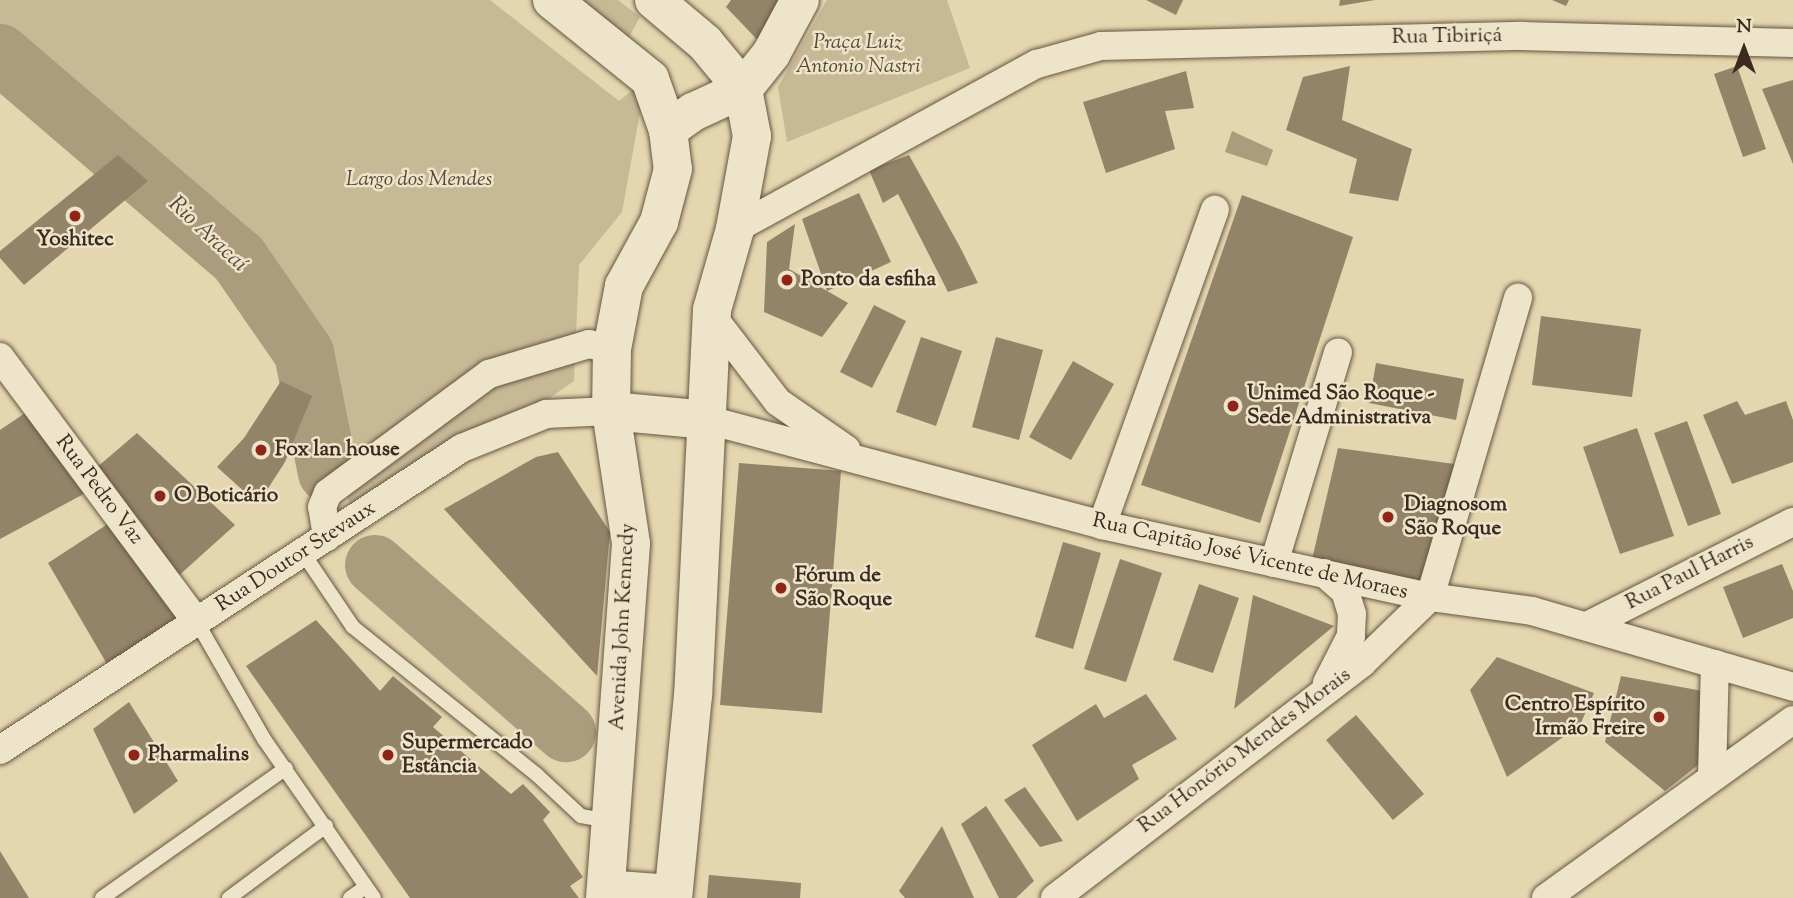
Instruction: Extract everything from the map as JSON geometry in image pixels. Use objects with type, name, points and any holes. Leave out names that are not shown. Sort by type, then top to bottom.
[{"type":"main road","name":"Avenida John Kennedy","points":[[552,0],[650,79],[668,130],[673,169],[659,222],[624,286],[612,349],[611,411],[631,544],[605,893]]},
{"type":"main road","points":[[605,893],[673,896],[693,695],[712,316],[735,229],[752,136],[743,89],[705,43],[653,0]]},
{"type":"main road","points":[[668,130],[693,112],[743,89],[772,54],[800,0]]},
{"type":"main road","points":[[611,411],[708,420]]},
{"type":"street","name":"Rua Tibiriçá","points":[[735,229],[1037,64],[1101,46],[1522,36],[1793,43]]},
{"type":"street","points":[[1102,525],[1215,210]]},
{"type":"street","points":[[1430,597],[1518,298]]},
{"type":"street","points":[[712,316],[778,402],[863,460]]},
{"type":"street","points":[[327,537],[322,507],[328,493],[489,374],[589,344],[612,349]]},
{"type":"street","points":[[1274,563],[1338,352]]},
{"type":"street","name":"Rua Pedro Vaz","points":[[0,358],[197,622]]},
{"type":"street","name":"Rua Doutor Stevaux","points":[[0,751],[462,448],[546,414],[611,411]]},
{"type":"street","name":"Rua Capitão José Vicente de Moraes","points":[[708,420],[1102,525],[1430,597],[1532,611],[1793,687]]},
{"type":"street","name":"Rua Paul Harris","points":[[1587,626],[1793,522]]},
{"type":"street","points":[[1321,693],[1346,647],[1352,614],[1346,592],[1324,573]]},
{"type":"street","name":"Rua Honório Mendes Morais","points":[[1055,898],[1362,663],[1430,597]]},
{"type":"street","points":[[1712,776],[1715,664]]},
{"type":"street","points":[[1546,898],[1793,720]]},
{"type":"lane","points":[[303,553],[353,627],[537,775],[581,816],[611,822]]},
{"type":"lane","points":[[197,622],[264,739],[370,892],[350,898]]},
{"type":"lane","points":[[102,898],[286,768]]},
{"type":"lane","points":[[229,898],[326,826]]},
{"type":"green space","name":"Largo dos Mendes","points":[[0,0],[490,0],[619,101],[646,79],[622,212],[579,265],[574,381],[535,408],[355,512],[337,480],[312,351],[248,249],[0,28]]},
{"type":"green space","points":[[577,0],[618,0],[640,17],[628,39]]},
{"type":"green space","name":"Praça Luiz Antonio Nastri","points":[[827,0],[947,0],[970,68],[787,142],[778,87]]},
{"type":"shaded area","points":[[1232,131],[1273,150],[1267,166],[1225,152]]},
{"type":"building","points":[[731,0],[800,0],[771,54],[726,7]]},
{"type":"building","points":[[1146,0],[1183,0],[1176,15]]},
{"type":"building","points":[[1340,0],[1375,0],[1339,6]]},
{"type":"building","points":[[1552,0],[1569,0],[1566,6]]},
{"type":"building","points":[[1350,66],[1342,120],[1412,149],[1398,201],[1349,193],[1357,159],[1286,130],[1303,77]]},
{"type":"building","points":[[1737,66],[1766,149],[1743,157],[1714,74]]},
{"type":"building","points":[[1186,71],[1194,108],[1165,111],[1175,149],[1106,173],[1083,102]]},
{"type":"building","points":[[1793,80],[1793,164],[1762,89]]},
{"type":"building","name":"Yoshitec","points":[[118,155],[148,181],[24,285],[0,258],[0,251]]},
{"type":"building","points":[[909,155],[978,283],[948,292],[898,194],[883,203],[869,170]]},
{"type":"building","points":[[859,193],[891,262],[827,291],[802,219]]},
{"type":"building","name":"Unimed São Roque - Sede Administrativa","points":[[1242,195],[1353,237],[1260,523],[1141,485]]},
{"type":"building","name":"Ponto da esfiha","points":[[795,224],[789,269],[848,303],[822,337],[764,312],[767,242]]},
{"type":"building","points":[[874,305],[906,321],[872,388],[840,372]]},
{"type":"building","points":[[1541,316],[1641,329],[1632,397],[1532,385]]},
{"type":"building","points":[[921,337],[962,351],[936,426],[896,412]]},
{"type":"building","points":[[996,337],[1043,350],[1019,440],[972,427]]},
{"type":"building","points":[[1073,361],[1114,384],[1071,460],[1029,437]]},
{"type":"building","points":[[1376,363],[1464,379],[1456,420],[1369,403]]},
{"type":"building","name":"Fox lan house","points":[[281,381],[312,396],[285,462],[258,504],[217,467],[244,438]]},
{"type":"building","points":[[1737,401],[1745,415],[1786,401],[1793,420],[1793,462],[1732,484],[1703,415]]},
{"type":"building","points":[[31,409],[93,489],[0,539],[0,430]]},
{"type":"building","points":[[1687,421],[1721,514],[1688,526],[1654,433]]},
{"type":"building","points":[[1637,428],[1674,536],[1620,554],[1583,447]]},
{"type":"building","name":"O Boticário","points":[[137,433],[235,525],[175,579],[96,468]]},
{"type":"building","name":"Diagnosom São Roque","points":[[1338,448],[1469,466],[1430,595],[1310,568]]},
{"type":"building","points":[[558,452],[610,532],[597,676],[444,509],[536,457]]},
{"type":"building","name":"Fórum de São Roque","points":[[739,463],[841,471],[822,713],[720,705]]},
{"type":"building","points":[[114,520],[191,622],[111,671],[48,563]]},
{"type":"building","points":[[1063,542],[1101,553],[1073,649],[1035,637]]},
{"type":"building","points":[[1120,559],[1162,573],[1126,682],[1084,669]]},
{"type":"building","points":[[1782,564],[1793,591],[1793,618],[1743,638],[1723,587]]},
{"type":"building","points":[[1199,584],[1239,598],[1213,673],[1173,660]]},
{"type":"building","points":[[1253,595],[1334,626],[1234,709]]},
{"type":"building","name":"Supermercado Estância","points":[[316,620],[380,691],[393,676],[442,717],[433,727],[511,794],[523,784],[550,812],[543,820],[583,877],[570,886],[579,898],[410,898],[246,666]]},
{"type":"building","points":[[1497,657],[1594,693],[1580,725],[1507,777],[1470,690]]},
{"type":"building","name":"Centro Espírito Irmão Freire","points":[[1621,676],[1708,692],[1707,758],[1665,791],[1605,742]]},
{"type":"building","points":[[1146,694],[1177,739],[1132,765],[1139,779],[1077,821],[1032,745],[1096,704],[1104,718]]},
{"type":"building","name":"Pharmalins","points":[[129,702],[178,781],[134,814],[93,729]]},
{"type":"building","points":[[1356,715],[1424,794],[1393,820],[1326,740]]},
{"type":"building","points":[[1025,787],[1063,841],[1040,847],[1004,800]]},
{"type":"building","points":[[986,806],[1034,881],[1016,898],[999,898],[961,824]]},
{"type":"building","points":[[942,826],[974,898],[905,898],[899,891]]},
{"type":"building","points":[[0,851],[29,898],[0,898]]},
{"type":"building","points":[[709,875],[801,883],[800,898],[707,898]]},
{"type":"waterway","name":"Rio Aracaí","points":[[0,54],[239,259],[304,353],[328,473]]},
{"type":"waterway","name":"Rio Aracaí","points":[[375,565],[566,732]]},
{"type":"place","name":"Yoshitec","points":[[75,216]]},
{"type":"place","name":"Ponto da esfiha","points":[[787,280]]},
{"type":"place","name":"Unimed São Roque - Sede Administrativa","points":[[1233,406]]},
{"type":"place","name":"Fox lan house","points":[[261,450]]},
{"type":"place","name":"O Boticário","points":[[160,496]]},
{"type":"place","name":"Diagnosom São Roque","points":[[1388,517]]},
{"type":"place","name":"Fórum de São Roque","points":[[781,588]]},
{"type":"place","name":"Centro Espírito Irmão Freire","points":[[1659,717]]},
{"type":"place","name":"Pharmalins","points":[[134,755]]},
{"type":"place","name":"Supermercado Estância","points":[[388,755]]}]
